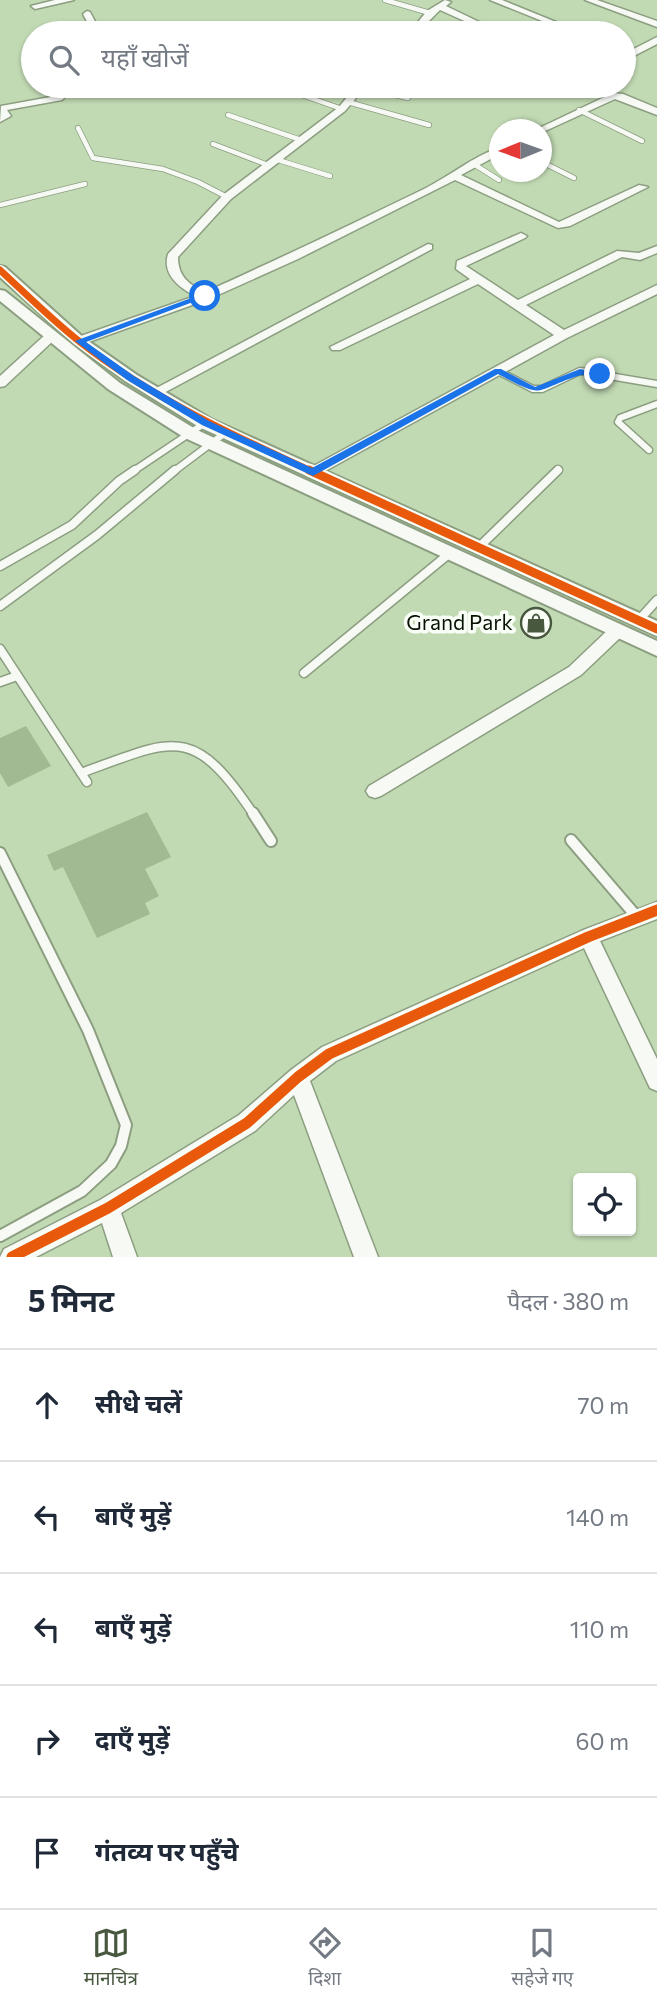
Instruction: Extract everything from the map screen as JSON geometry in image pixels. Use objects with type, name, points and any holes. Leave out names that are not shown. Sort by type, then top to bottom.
[{"type":"street","points":[[36,6],[69,0]]},
{"type":"street","points":[[423,21],[449,0]]},
{"type":"street","points":[[494,0],[548,21]]},
{"type":"street","points":[[589,0],[657,24]]},
{"type":"street","points":[[440,7],[471,21]]},
{"type":"street","points":[[87,14],[91,21]]},
{"type":"street","points":[[636,51],[657,40]]},
{"type":"street","points":[[0,119],[6,116],[2,109],[52,98]]},
{"type":"street","points":[[205,296],[185,287],[177,279],[171,268],[172,256],[227,197],[351,98]]},
{"type":"street","points":[[552,124],[609,98]]},
{"type":"street","points":[[623,98],[657,112]]},
{"type":"street","points":[[79,341],[205,296],[294,257],[455,176],[489,155]]},
{"type":"street","points":[[455,176],[558,225],[566,224],[643,187]]},
{"type":"street","points":[[521,236],[461,263],[460,267],[563,335]]},
{"type":"street","points":[[155,393],[428,247]]},
{"type":"street","points":[[516,306],[621,253],[640,257],[657,249]]},
{"type":"street","points":[[0,270],[79,341],[155,393],[198,428],[211,444],[657,649]]},
{"type":"street","points":[[336,347],[477,280]]},
{"type":"street","points":[[313,472],[563,335],[657,289]]},
{"type":"street","points":[[0,295],[114,386],[198,428],[225,433],[657,629]]},
{"type":"street","points":[[0,383],[50,337]]},
{"type":"street","points":[[375,792],[575,671],[617,631]]},
{"type":"street","points":[[12,1257],[108,1208],[247,1123],[298,1077],[329,1054],[588,937],[647,914]]},
{"type":"street","points":[[588,937],[657,1082]]},
{"type":"street","points":[[298,1077],[366,1257]]},
{"type":"street","points":[[108,1208],[125,1257]]},
{"type":"lane","points":[[385,0],[430,13]]},
{"type":"lane","points":[[315,98],[429,125]]},
{"type":"lane","points":[[579,110],[642,141]]},
{"type":"lane","points":[[228,115],[301,140]]},
{"type":"lane","points":[[78,128],[93,158],[163,169],[198,182],[227,197]]},
{"type":"lane","points":[[213,144],[330,176]]},
{"type":"lane","points":[[472,163],[489,174]]},
{"type":"lane","points":[[552,167],[574,178]]},
{"type":"lane","points":[[0,205],[85,184]]},
{"type":"lane","points":[[498,370],[533,390],[542,389],[580,371],[657,384]]},
{"type":"lane","points":[[649,450],[620,427],[618,422],[620,418],[657,404]]},
{"type":"lane","points":[[0,566],[72,525],[119,481],[198,428]]},
{"type":"lane","points":[[0,606],[97,535],[146,492],[225,433]]},
{"type":"lane","points":[[478,548],[558,470]]},
{"type":"lane","points":[[304,673],[450,553]]},
{"type":"lane","points":[[638,621],[657,600]]},
{"type":"lane","points":[[0,649],[87,782]]},
{"type":"lane","points":[[0,682],[18,676]]},
{"type":"lane","points":[[81,773],[149,749],[175,745],[197,749],[213,760],[271,841]]},
{"type":"lane","points":[[570,840],[647,914]]},
{"type":"lane","points":[[0,853],[88,1030],[126,1125],[121,1146],[111,1164],[82,1191],[0,1236]]},
{"type":"building","points":[[26,726],[51,766],[8,787],[0,773],[0,738]]},
{"type":"building","points":[[147,812],[171,857],[145,869],[159,896],[145,903],[150,914],[97,938],[63,867],[54,871],[47,855]]},
{"type":"cycle path","points":[[0,270],[79,341],[131,378],[205,423],[657,629]]},
{"type":"cycle path","points":[[12,1257],[108,1208],[247,1123],[298,1077],[329,1054],[588,937],[657,910]]},
{"type":"place","name":"Grand Park","points":[[536,623]]},
{"type":"route","points":[[205,296],[79,341],[131,378],[205,423],[313,472],[498,370],[533,390],[542,389],[580,371],[600,374]]}]
